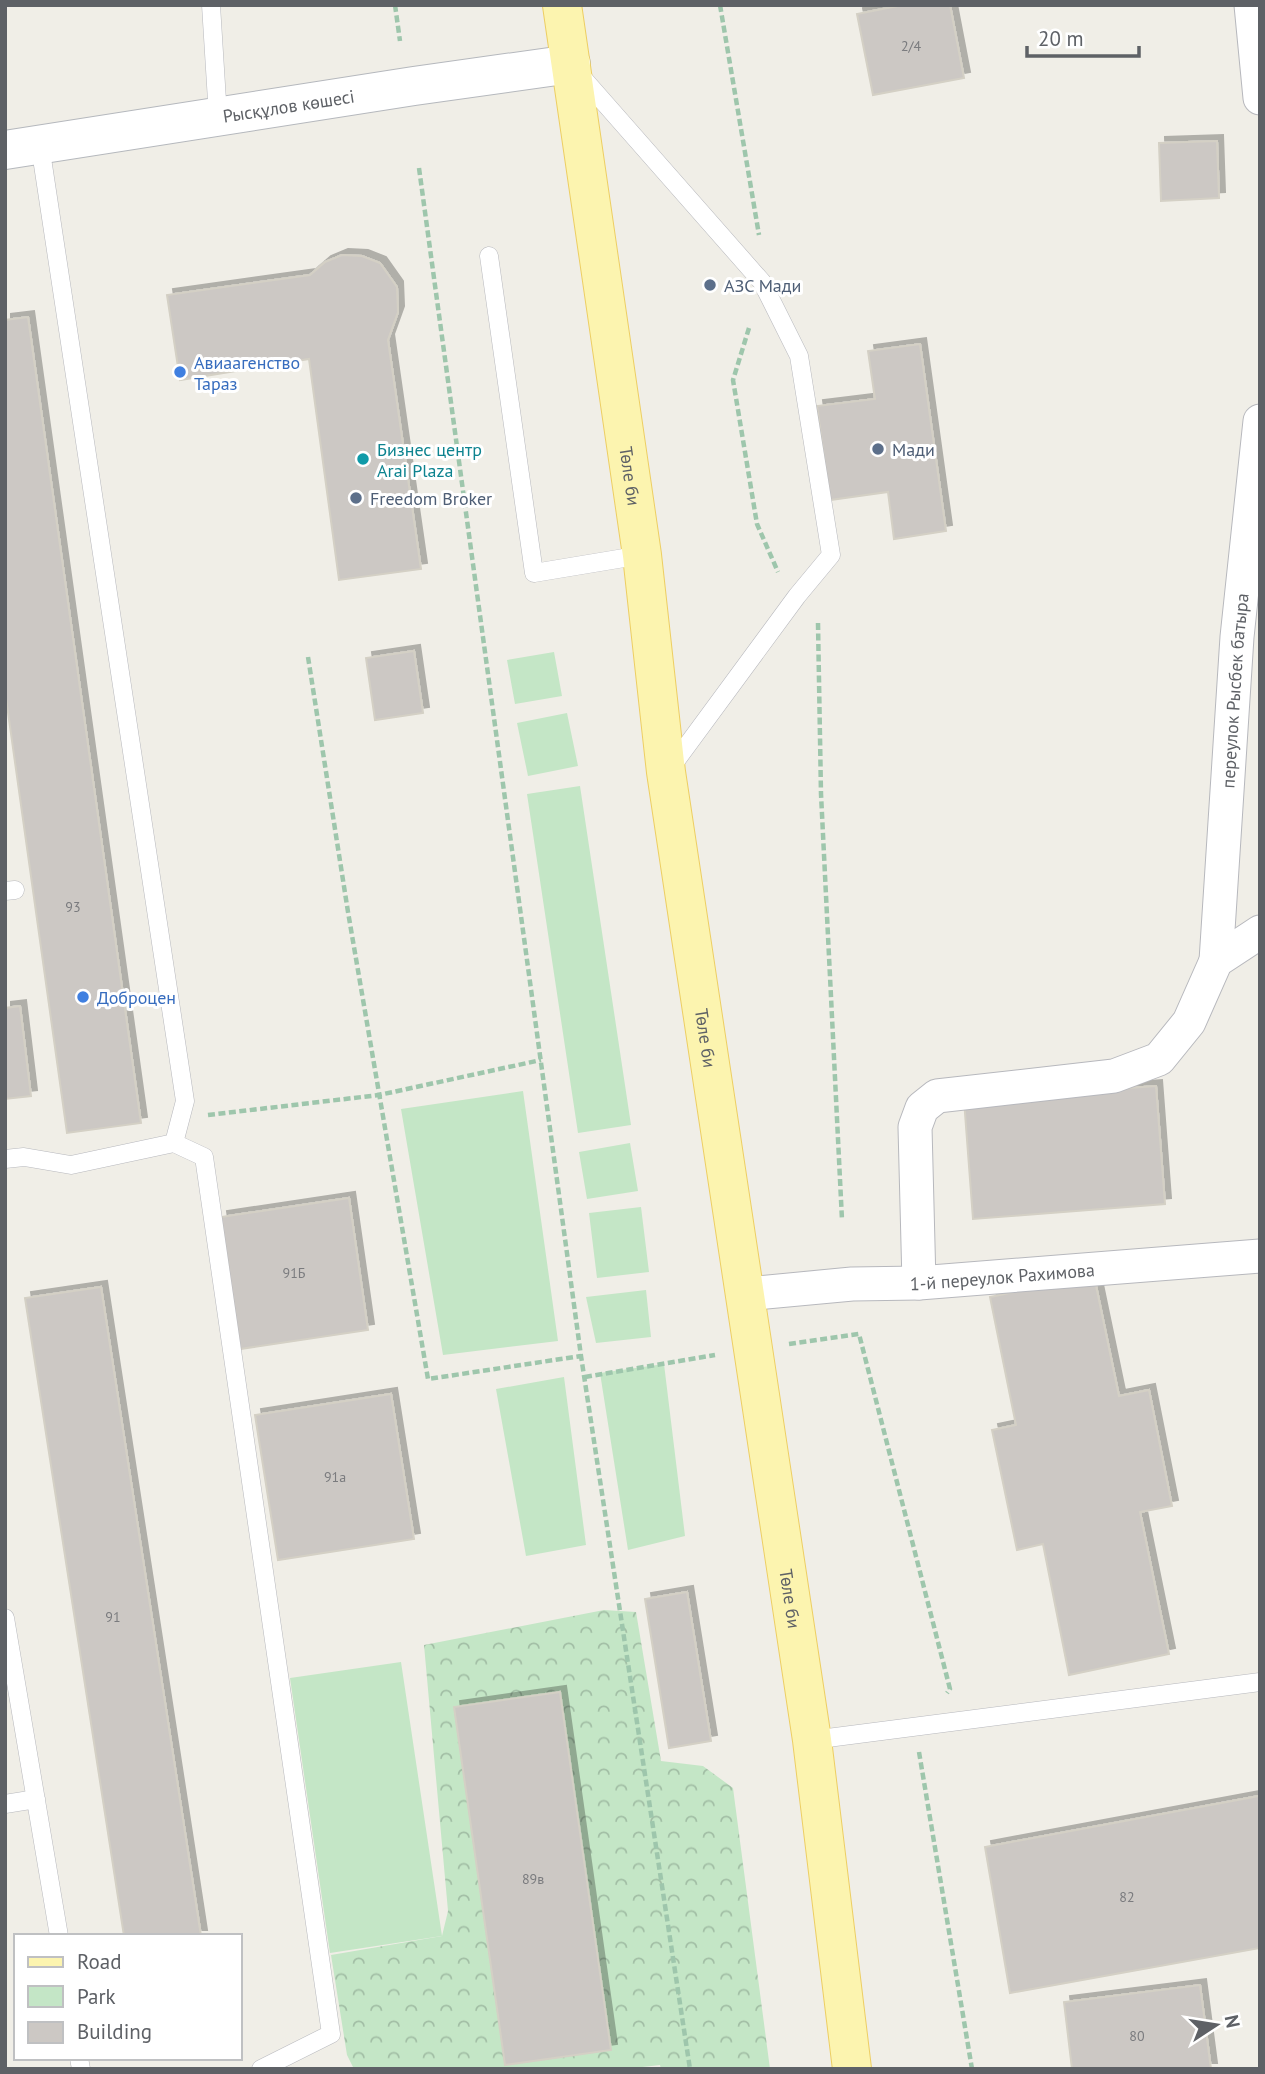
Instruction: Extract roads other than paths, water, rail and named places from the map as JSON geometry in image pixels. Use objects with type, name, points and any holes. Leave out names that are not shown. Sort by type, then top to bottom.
[{"type":"main road","name":"Төле би","points":[[562,5],[642,555],[666,772],[812,1740],[852,2069]]},
{"type":"street","points":[[1251,5],[1260,98]]},
{"type":"street","name":"Рысқұлов көшесі","points":[[23,148],[570,64]]},
{"type":"street","name":"переулок Рысбек батыра","points":[[919,1283],[915,1127],[922,1108],[937,1096],[1114,1076],[1159,1059],[1189,1023],[1216,961],[1237,636],[1260,421]]},
{"type":"street","points":[[1216,961],[1260,932]]},
{"type":"street","name":"1-й переулок Рахимова","points":[[746,1294],[852,1284],[919,1283],[1260,1256]]},
{"type":"lane","points":[[211,5],[218,117]]},
{"type":"lane","points":[[570,64],[762,282],[799,356],[831,555],[797,596],[666,772]]},
{"type":"lane","points":[[23,148],[185,1101],[174,1143]]},
{"type":"lane","points":[[489,256],[534,573],[642,555]]},
{"type":"lane","points":[[5,1159],[24,1157],[71,1165],[174,1143],[204,1157],[331,2034],[261,2069]]},
{"type":"lane","points":[[5,1618],[59,1934]]},
{"type":"lane","points":[[812,1740],[1260,1682]]},
{"type":"lane","points":[[5,1804],[36,1799]]},
{"type":"place","name":"АЗС Мади","points":[[710,285]]},
{"type":"place","name":"Авиаагенство Тараз","points":[[180,372]]},
{"type":"place","name":"Мади","points":[[878,449]]},
{"type":"place","name":"Бизнес центр Arai Plaza","points":[[363,459]]},
{"type":"place","name":"Freedom Broker","points":[[356,498]]},
{"type":"place","name":"Доброцен","points":[[83,997]]}]
